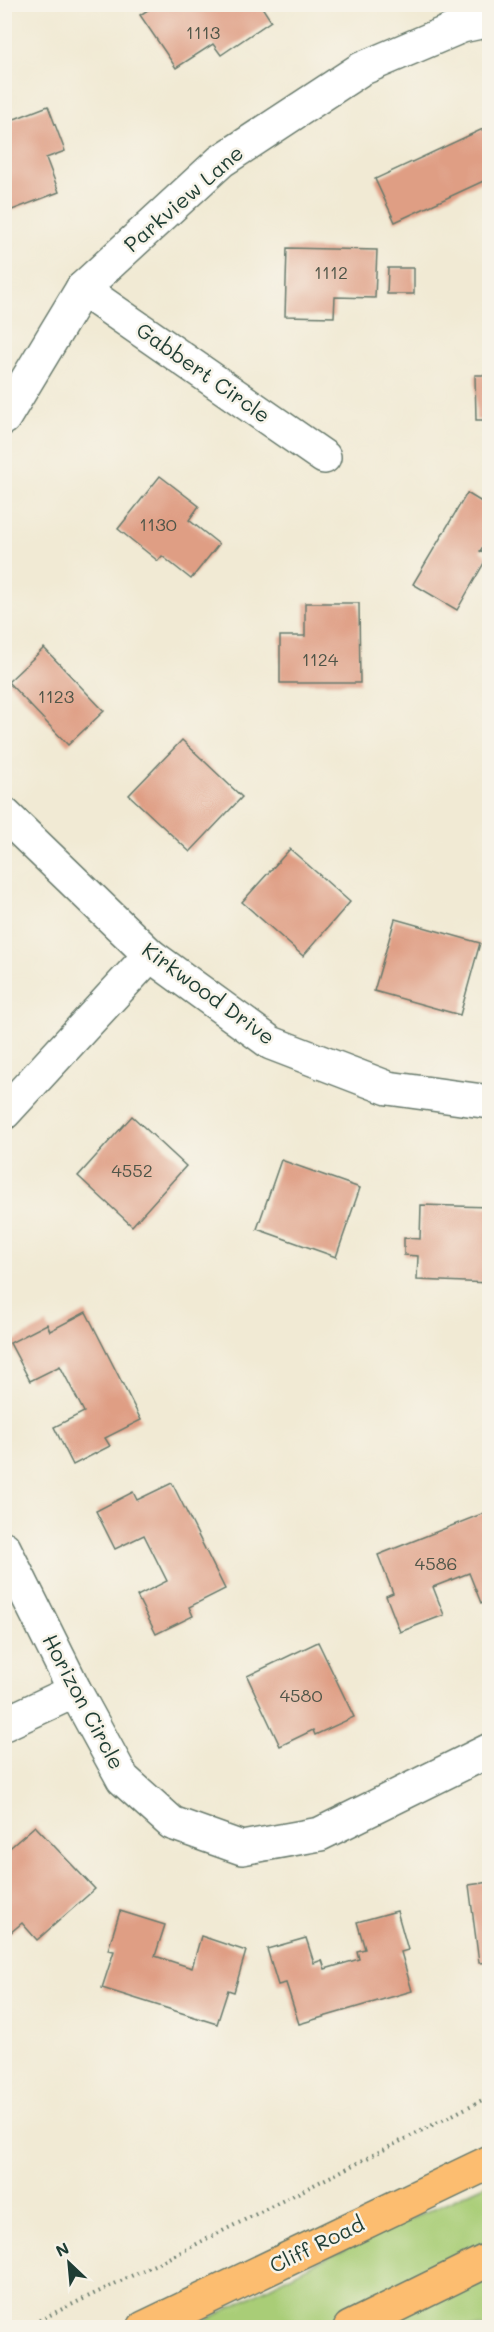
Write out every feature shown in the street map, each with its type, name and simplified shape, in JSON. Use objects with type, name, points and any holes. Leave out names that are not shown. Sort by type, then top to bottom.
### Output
[{"type":"main road","name":"Cliff Road","points":[[144,2328],[489,2162]]},
{"type":"main road","points":[[350,2328],[489,2259]]},
{"type":"street","name":"Parkview Lane","points":[[4,418],[82,289],[221,161],[361,69],[462,26],[489,20]]},
{"type":"street","name":"Gabbert Circle","points":[[82,289],[324,457]]},
{"type":"street","name":"Kirkwood Drive","points":[[4,814],[150,955],[271,1043],[388,1088],[489,1102]]},
{"type":"street","points":[[4,1113],[150,955]]},
{"type":"street","name":"Horizon Circle","points":[[4,1548],[75,1691],[123,1779],[172,1823],[242,1848],[320,1834],[489,1750]]},
{"type":"street","points":[[4,1724],[75,1691]]},
{"type":"path","points":[[23,2328],[178,2253],[489,2096]]},
{"type":"path","points":[[478,2328],[489,2321]]},
{"type":"green space","points":[[489,2183],[489,2327],[191,2328],[319,2261]]},
{"type":"building","points":[[157,4],[260,4],[271,21],[221,55],[213,44],[176,68],[140,15]]},
{"type":"building","points":[[48,106],[65,151],[46,158],[59,192],[7,212],[4,123]]},
{"type":"building","points":[[485,128],[490,138],[490,178],[395,222],[375,179]]},
{"type":"building","points":[[287,248],[377,250],[375,298],[335,297],[334,317],[285,316]]},
{"type":"building","points":[[388,268],[414,268],[414,294],[387,294]]},
{"type":"building","points":[[475,375],[490,375],[490,420],[476,420]]},
{"type":"building","points":[[160,476],[199,506],[189,520],[219,544],[191,579],[162,556],[158,561],[118,529]]},
{"type":"building","points":[[467,493],[490,507],[490,536],[480,551],[488,556],[457,610],[413,584]]},
{"type":"building","points":[[305,603],[359,603],[360,683],[280,683],[280,636],[305,636]]},
{"type":"building","points":[[44,648],[104,711],[68,745],[8,682]]},
{"type":"building","points":[[182,740],[242,797],[190,852],[129,795]]},
{"type":"building","points":[[290,849],[350,902],[303,956],[242,902]]},
{"type":"building","points":[[395,919],[480,943],[460,1015],[374,991]]},
{"type":"building","points":[[132,1116],[186,1166],[132,1226],[78,1176]]},
{"type":"building","points":[[281,1160],[360,1188],[336,1257],[257,1229]]},
{"type":"building","points":[[421,1205],[490,1207],[490,1283],[417,1280],[418,1256],[404,1255],[404,1238],[420,1239]]},
{"type":"building","points":[[86,1312],[141,1420],[105,1438],[110,1446],[73,1465],[54,1427],[84,1412],[60,1366],[30,1381],[10,1343],[47,1324],[50,1331]]},
{"type":"building","points":[[172,1483],[225,1589],[189,1607],[193,1616],[156,1634],[137,1596],[167,1581],[144,1535],[115,1549],[96,1511],[133,1492],[137,1500]]},
{"type":"building","points":[[489,1511],[490,1598],[481,1603],[469,1573],[433,1587],[444,1615],[400,1632],[386,1596],[393,1593],[378,1555]]},
{"type":"building","points":[[318,1642],[354,1717],[315,1735],[313,1730],[280,1746],[247,1676]]},
{"type":"building","points":[[35,1826],[95,1889],[37,1940],[22,1923],[10,1933],[4,1927],[4,1853]]},
{"type":"building","points":[[490,1882],[490,1962],[479,1963],[469,1885]]},
{"type":"building","points":[[120,1911],[165,1925],[155,1956],[192,1968],[201,1936],[246,1951],[234,1992],[228,1990],[217,2024],[102,1988],[114,1951],[108,1950]]},
{"type":"building","points":[[397,1911],[408,1950],[401,1952],[412,1991],[299,2024],[286,1983],[278,1985],[267,1949],[306,1938],[314,1963],[322,1960],[325,1969],[359,1959],[357,1951],[365,1949],[357,1922]]}]
